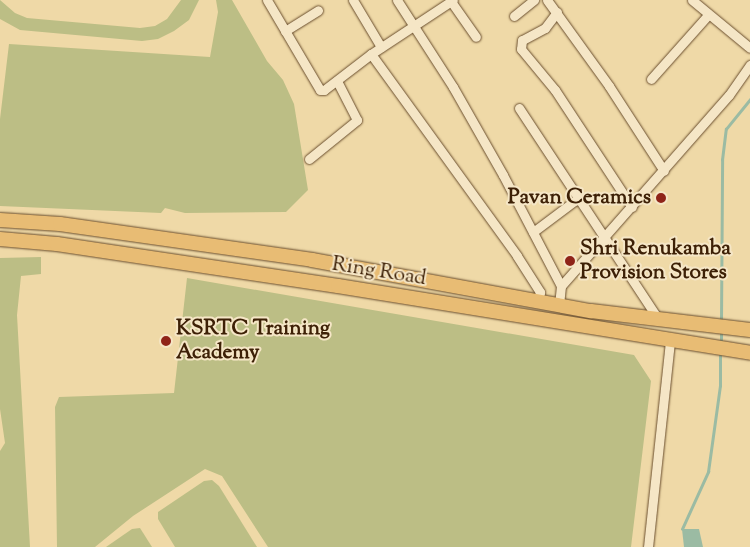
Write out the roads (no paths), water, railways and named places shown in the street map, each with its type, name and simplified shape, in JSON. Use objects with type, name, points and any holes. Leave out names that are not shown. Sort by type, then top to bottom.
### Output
[{"type":"main road","name":"Ring Road","points":[[0,220],[60,224],[312,260],[538,302],[702,327],[749,330]]},
{"type":"main road","points":[[56,244],[60,224]]},
{"type":"main road","name":"Ring Road","points":[[0,239],[56,244],[338,286],[670,341],[708,349],[749,353]]},
{"type":"main road","points":[[665,322],[670,341]]},
{"type":"street","points":[[267,0],[316,87],[324,90],[370,54],[451,1],[476,37]]},
{"type":"street","points":[[353,0],[381,47]]},
{"type":"street","points":[[397,0],[453,87],[533,232],[561,286],[559,305]]},
{"type":"street","points":[[514,16],[534,0]]},
{"type":"street","points":[[547,0],[664,171]]},
{"type":"street","points":[[692,0],[750,48]]},
{"type":"street","points":[[284,31],[318,10]]},
{"type":"street","points":[[557,12],[545,28],[522,40],[522,49],[555,90],[632,207]]},
{"type":"street","points":[[650,79],[708,15]]},
{"type":"street","points":[[370,54],[517,256],[540,292],[538,302]]},
{"type":"street","points":[[561,286],[729,95],[750,65]]},
{"type":"street","points":[[309,159],[358,120],[337,81]]},
{"type":"street","points":[[519,108],[603,239],[665,322]]},
{"type":"street","points":[[533,232],[577,199]]},
{"type":"street","points":[[648,547],[670,341]]},
{"type":"waterway","points":[[721,321],[722,160],[726,129],[750,99]]},
{"type":"waterway","points":[[721,331],[721,343]]},
{"type":"waterway","points":[[682,529],[708,472],[720,386],[720,354]]},
{"type":"place","name":"Pavan Ceramics","points":[[661,198]]},
{"type":"place","name":"Shri Renukamba Provision Stores","points":[[570,261]]},
{"type":"place","name":"KSRTC Training Academy","points":[[166,341]]}]
